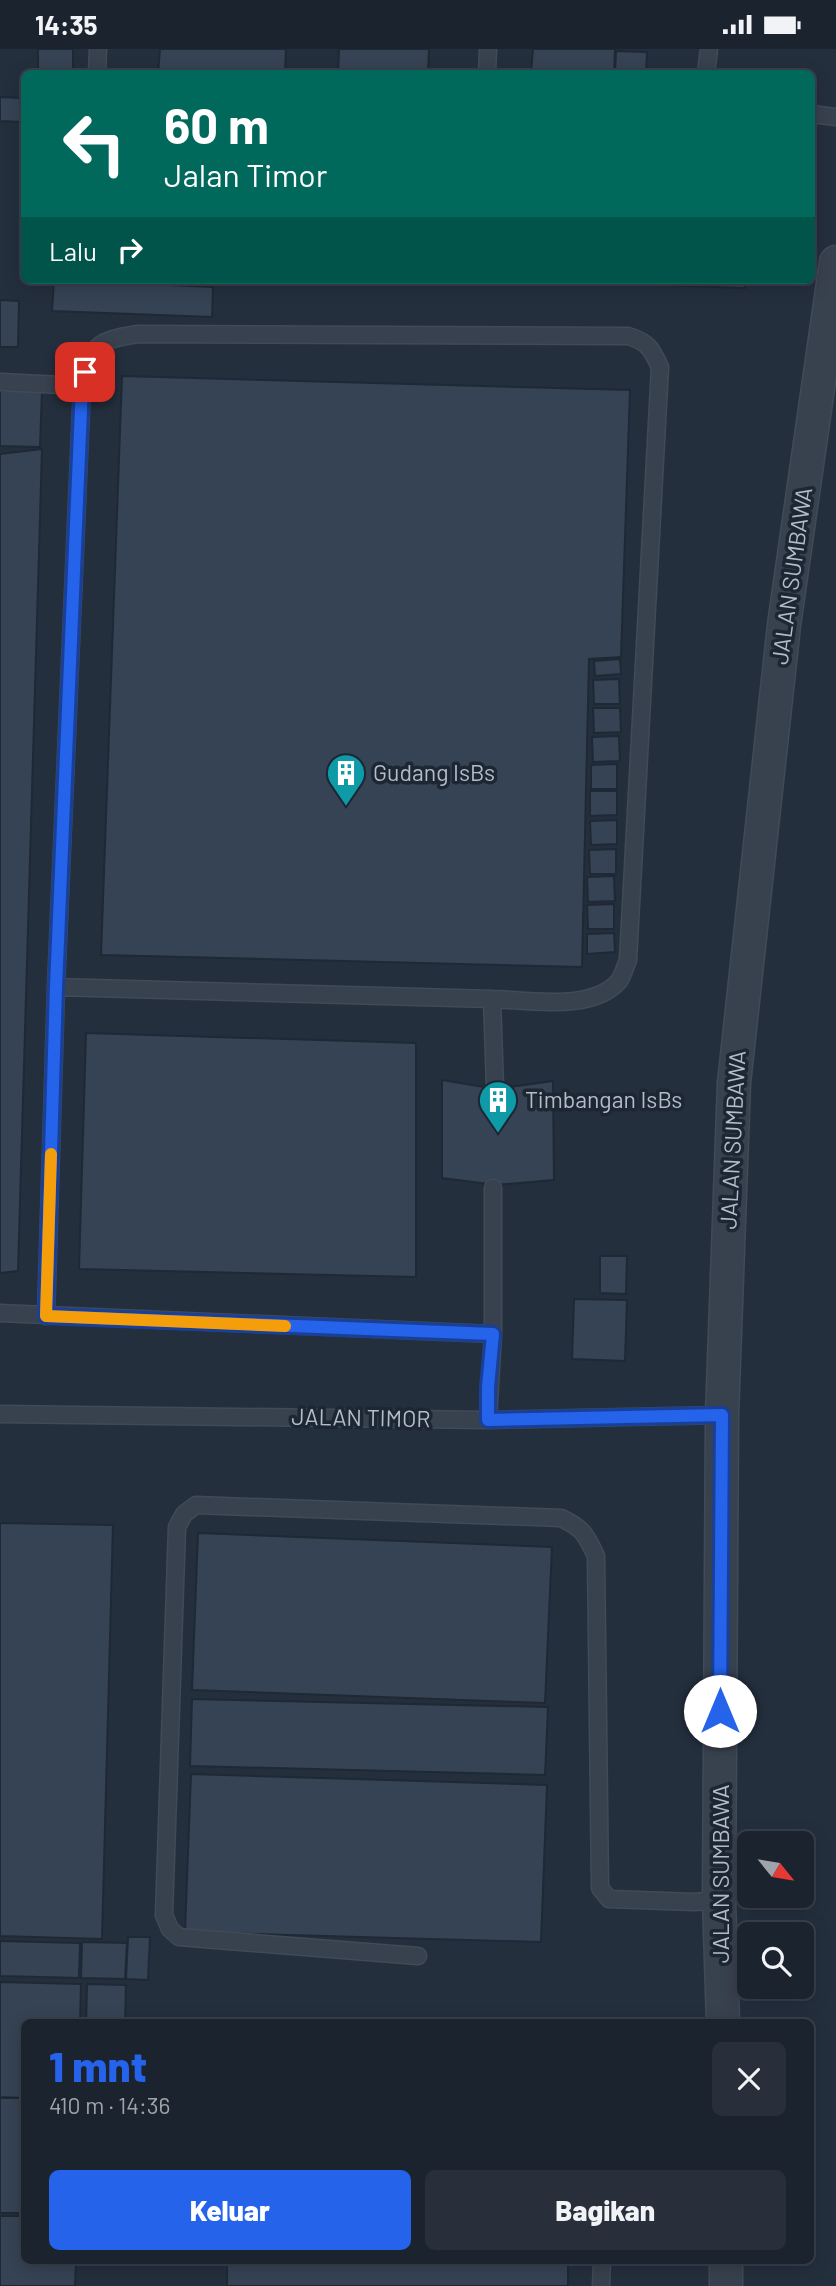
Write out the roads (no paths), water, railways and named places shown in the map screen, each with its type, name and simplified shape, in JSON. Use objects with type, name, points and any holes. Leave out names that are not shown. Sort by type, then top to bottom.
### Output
[{"type":"street","name":"JALAN SUMBAWA","points":[[722,2019],[706,1901],[734,1083],[784,625],[836,262]]},
{"type":"street","points":[[726,2264],[726,2286]]},
{"type":"lane","points":[[97,70],[98,49]]},
{"type":"lane","points":[[487,70],[488,49]]},
{"type":"lane","points":[[706,70],[709,49]]},
{"type":"lane","points":[[46,1316],[56,987],[82,386],[89,357],[96,347],[109,338],[138,334],[628,336],[644,341],[660,367],[628,961],[621,979],[607,992],[579,1002],[56,987]]},
{"type":"lane","points":[[0,382],[82,386]]},
{"type":"lane","points":[[492,999],[495,1087]]},
{"type":"lane","points":[[488,1420],[493,1334],[493,1188]]},
{"type":"lane","points":[[0,1313],[493,1334]]},
{"type":"lane","name":"JALAN TIMOR","points":[[0,1414],[488,1420],[722,1415]]},
{"type":"lane","points":[[418,1956],[180,1937],[170,1929],[164,1915],[177,1527],[184,1514],[196,1504],[561,1518],[579,1526],[596,1556],[600,1888],[608,1899],[706,1901]]},
{"type":"lane","points":[[601,2286],[602,2264]]},
{"type":"place","name":"Gudang IsBs","points":[[346,807]]},
{"type":"place","name":"Timbangan IsBs","points":[[498,1134]]}]
